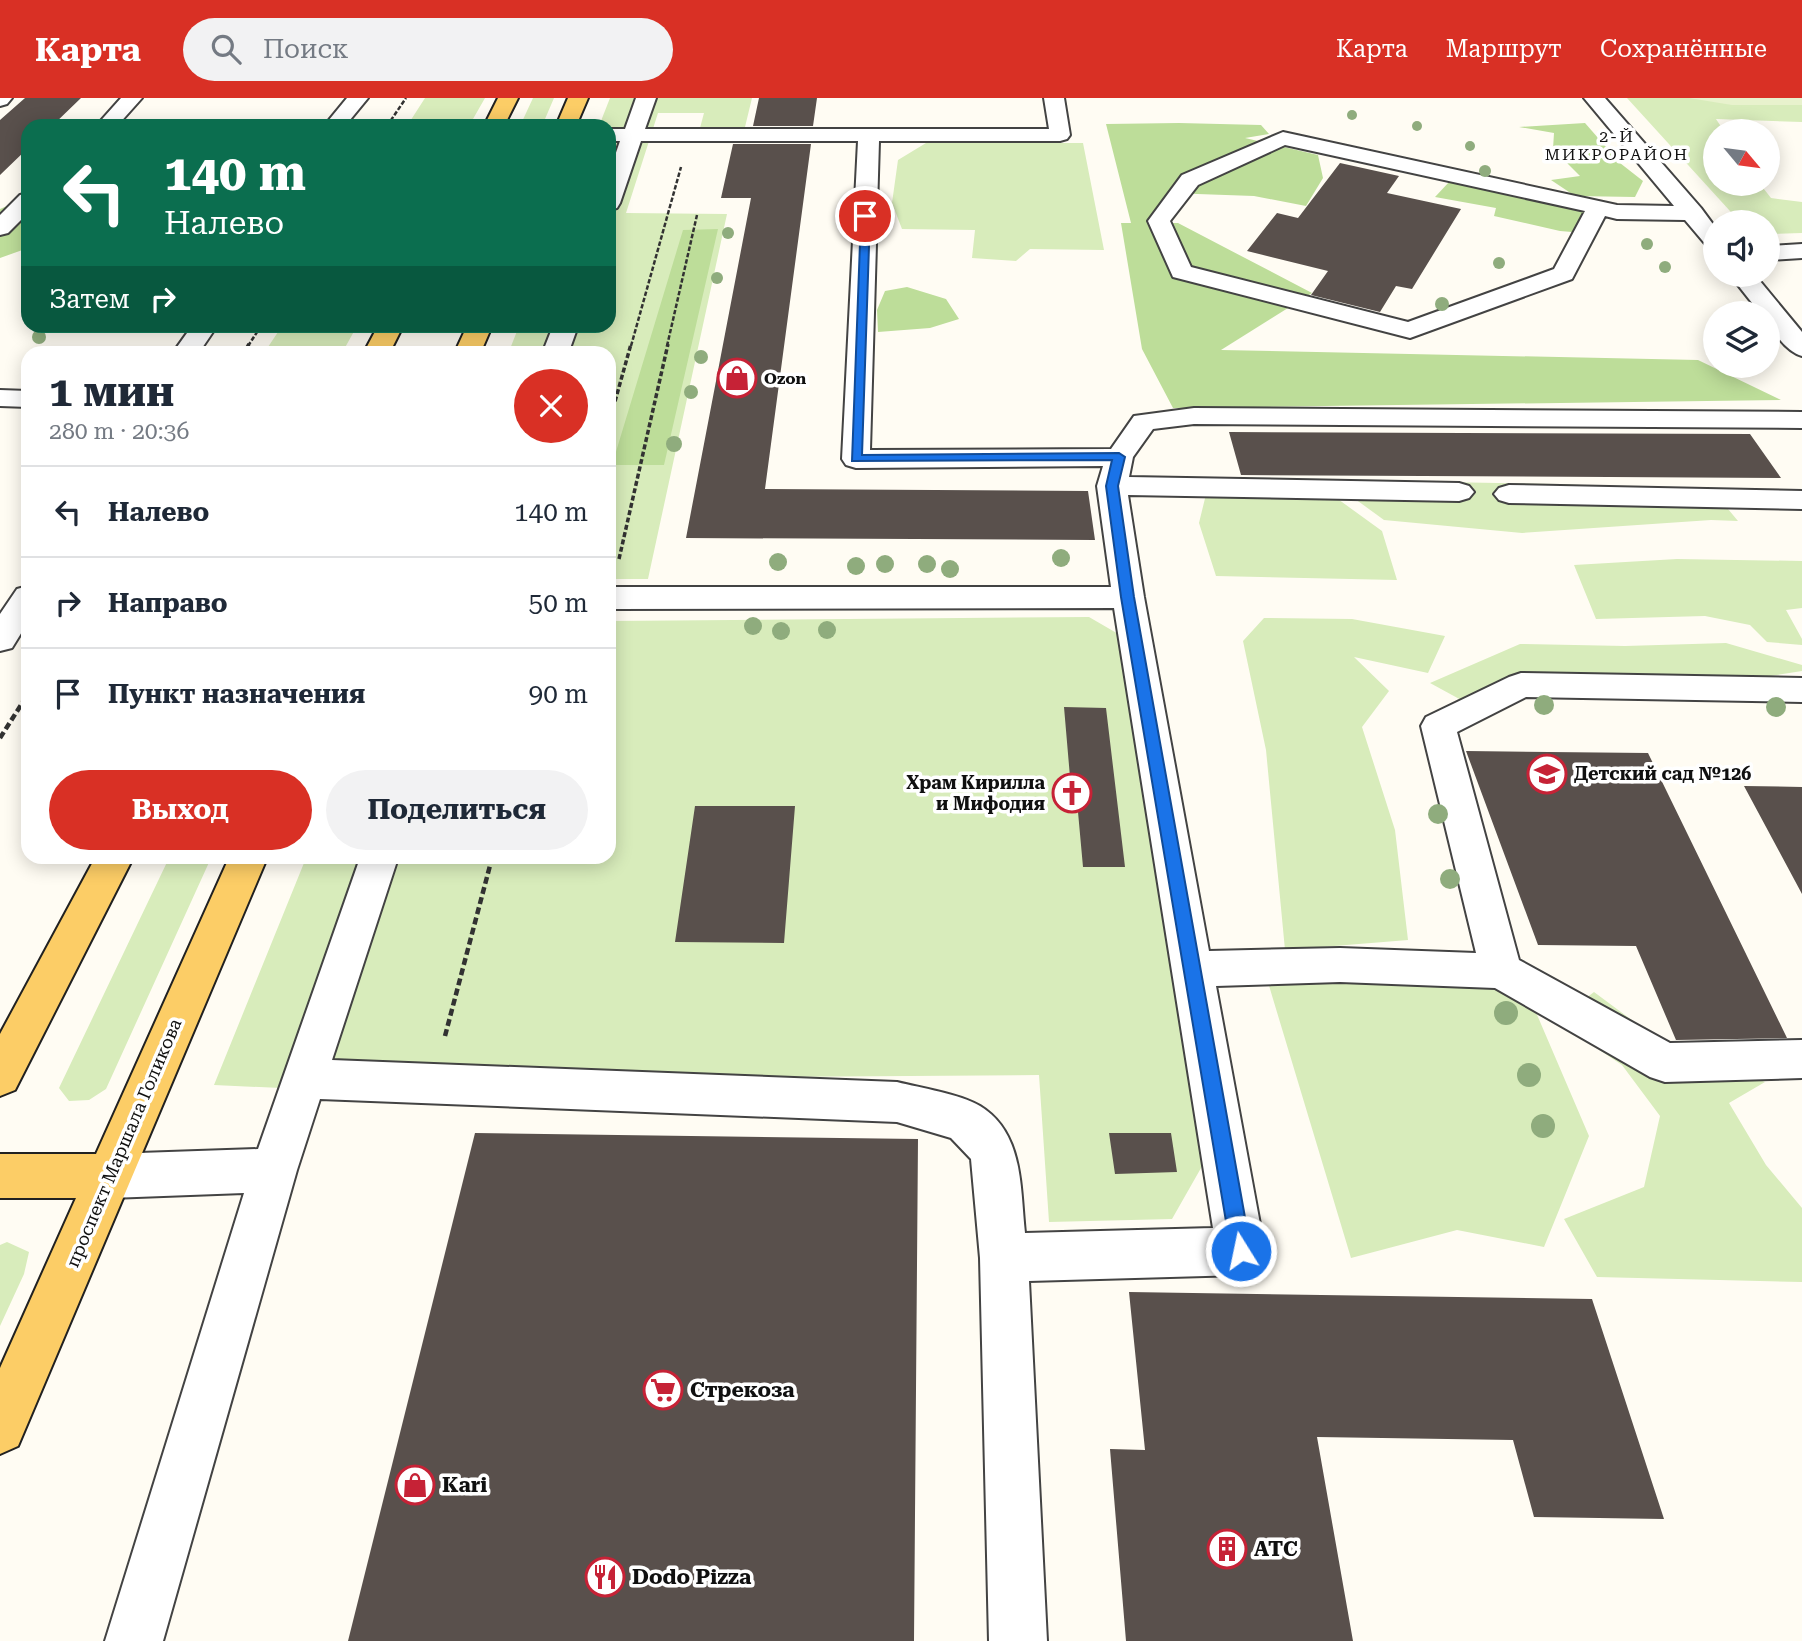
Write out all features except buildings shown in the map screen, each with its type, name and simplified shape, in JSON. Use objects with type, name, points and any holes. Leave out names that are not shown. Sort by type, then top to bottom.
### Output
[{"type":"main road","points":[[498,119],[508,98]]},
{"type":"main road","points":[[569,119],[578,98]]},
{"type":"main road","points":[[0,1076],[111,864]]},
{"type":"main road","name":"проспект Маршала Голикова","points":[[0,1428],[245,864]]},
{"type":"main road","points":[[0,1176],[110,1176]]},
{"type":"street","points":[[112,119],[132,98]]},
{"type":"street","points":[[340,119],[358,98]]},
{"type":"street","points":[[616,185],[646,98]]},
{"type":"street","points":[[616,135],[1060,135],[1054,98]]},
{"type":"street","points":[[1594,98],[1703,226]]},
{"type":"street","points":[[869,135],[856,458],[1459,492]]},
{"type":"street","points":[[1598,208],[1564,274],[1410,330],[1181,272],[1159,221],[1190,180],[1283,138],[1617,212],[1693,213]]},
{"type":"street","points":[[0,228],[21,207]]},
{"type":"street","points":[[1780,252],[1802,251]]},
{"type":"street","points":[[1751,287],[1763,301]]},
{"type":"street","points":[[1780,318],[1802,317]]},
{"type":"street","points":[[1780,323],[1802,348]]},
{"type":"street","points":[[0,398],[21,399]]},
{"type":"street","points":[[1004,1258],[1241,1251],[1128,597],[1116,471],[1144,422],[1194,416],[1802,420]]},
{"type":"street","points":[[1509,494],[1802,500]]},
{"type":"street","points":[[616,598],[1128,597]]},
{"type":"street","points":[[0,640],[21,607]]},
{"type":"street","points":[[0,653],[21,649]]},
{"type":"street","points":[[1501,971],[1438,726],[1521,685],[1802,690]]},
{"type":"street","points":[[134,1641],[274,1170],[377,864]]},
{"type":"street","points":[[1194,969],[1340,965],[1501,971],[1665,1063],[1802,1059]]},
{"type":"street","points":[[305,1079],[897,1102],[965,1121],[993,1150],[1004,1258],[1018,1641]]},
{"type":"street","points":[[110,1176],[274,1170]]},
{"type":"path","points":[[392,119],[406,98]]},
{"type":"path","points":[[616,398],[690,135]]},
{"type":"path","points":[[616,572],[697,215]]},
{"type":"path","points":[[0,738],[21,705]]},
{"type":"path","points":[[442,1047],[490,864]]},
{"type":"green space","points":[[425,98],[485,98],[473,119],[412,119]]},
{"type":"green space","points":[[533,98],[554,98],[545,119],[523,119]]},
{"type":"green space","points":[[610,98],[752,98],[745,127],[700,128],[704,113],[658,113],[626,213],[727,214],[648,579],[616,579],[616,346],[511,346],[516,333],[616,333],[616,119],[602,119]]},
{"type":"green space","points":[[1627,98],[1691,98],[1802,105],[1802,122],[1780,121],[1780,119],[1703,119],[1703,181]]},
{"type":"green space","points":[[1689,98],[1802,98],[1802,105],[1732,105]]},
{"type":"green space","points":[[1585,123],[1620,163],[1643,181],[1635,197],[1575,196],[1551,180],[1580,176],[1553,149],[1554,133],[1519,127]]},
{"type":"green space","points":[[1106,124],[1261,125],[1269,134],[1245,138],[1318,155],[1323,178],[1306,206],[1254,196],[1169,193],[1177,205],[1166,223],[1178,223],[1312,293],[1221,350],[1698,360],[1703,362],[1703,378],[1735,378],[1781,400],[1173,408],[1142,349],[1121,223],[1131,223]]},
{"type":"green space","points":[[926,143],[1083,143],[1104,250],[1030,249],[1016,261],[972,258],[975,230],[902,229],[892,203],[898,160]]},
{"type":"green space","points":[[1450,181],[1611,214],[1584,233],[1560,231],[1494,216],[1496,208],[1435,197]]},
{"type":"green space","points":[[21,195],[21,250],[0,258],[0,209]]},
{"type":"green space","points":[[1716,196],[1769,196],[1802,202],[1802,233],[1780,234],[1780,210],[1729,210]]},
{"type":"green space","points":[[718,229],[664,465],[616,465],[616,452],[683,230]]},
{"type":"green space","points":[[907,287],[946,299],[959,319],[930,328],[878,332],[877,310],[885,291]]},
{"type":"green space","points":[[277,333],[353,333],[346,346],[269,346]]},
{"type":"green space","points":[[1329,480],[1559,484],[1713,491],[1738,521],[1711,520],[1522,533],[1384,520]]},
{"type":"green space","points":[[1208,486],[1324,489],[1382,531],[1397,580],[1216,576],[1199,523]]},
{"type":"green space","points":[[1677,559],[1802,561],[1802,608],[1786,610],[1802,639],[1802,645],[1767,642],[1750,625],[1705,616],[1596,619],[1574,565]]},
{"type":"green space","points":[[1089,617],[1120,635],[1205,1161],[1172,1219],[1049,1222],[1039,1075],[479,1079],[389,1093],[214,1085],[304,864],[616,864],[616,621]]},
{"type":"green space","points":[[1264,618],[1352,619],[1445,636],[1428,673],[1354,657],[1389,691],[1362,727],[1395,830],[1408,940],[1285,950],[1266,750],[1243,641]]},
{"type":"green space","points":[[1726,643],[1802,665],[1802,671],[1694,688],[1550,677],[1485,713],[1430,683],[1520,644],[1625,646]]},
{"type":"green space","points":[[166,864],[208,864],[106,1089],[89,1100],[69,1101],[59,1088]]},
{"type":"green space","points":[[1514,961],[1589,1136],[1544,1247],[1457,1230],[1351,1258],[1267,979]]},
{"type":"green space","points":[[1594,992],[1664,1044],[1765,1082],[1729,1103],[1766,1165],[1802,1208],[1802,1282],[1597,1277],[1564,1219],[1644,1187],[1660,1116],[1622,1065],[1556,1021]]},
{"type":"green space","points":[[7,1242],[29,1252],[24,1274],[0,1326],[0,1245]]},
{"type":"place","name":"Ozon","points":[[737,378]]},
{"type":"place","name":"Детский сад №126","points":[[1547,774]]},
{"type":"place","name":"Храм Кирилла и Мифодия","points":[[1072,793]]},
{"type":"place","name":"Стрекоза","points":[[663,1390]]},
{"type":"place","name":"Kari","points":[[415,1485]]},
{"type":"place","name":"АТС","points":[[1227,1549]]},
{"type":"place","name":"Dodo Pizza","points":[[605,1577]]},
{"type":"district","name":"2-Й МИКРОРАЙОН","points":[[1617,145]]},
{"type":"route","points":[[865,216],[856,458],[1119,457],[1112,486],[1128,597],[1241,1251]]}]
